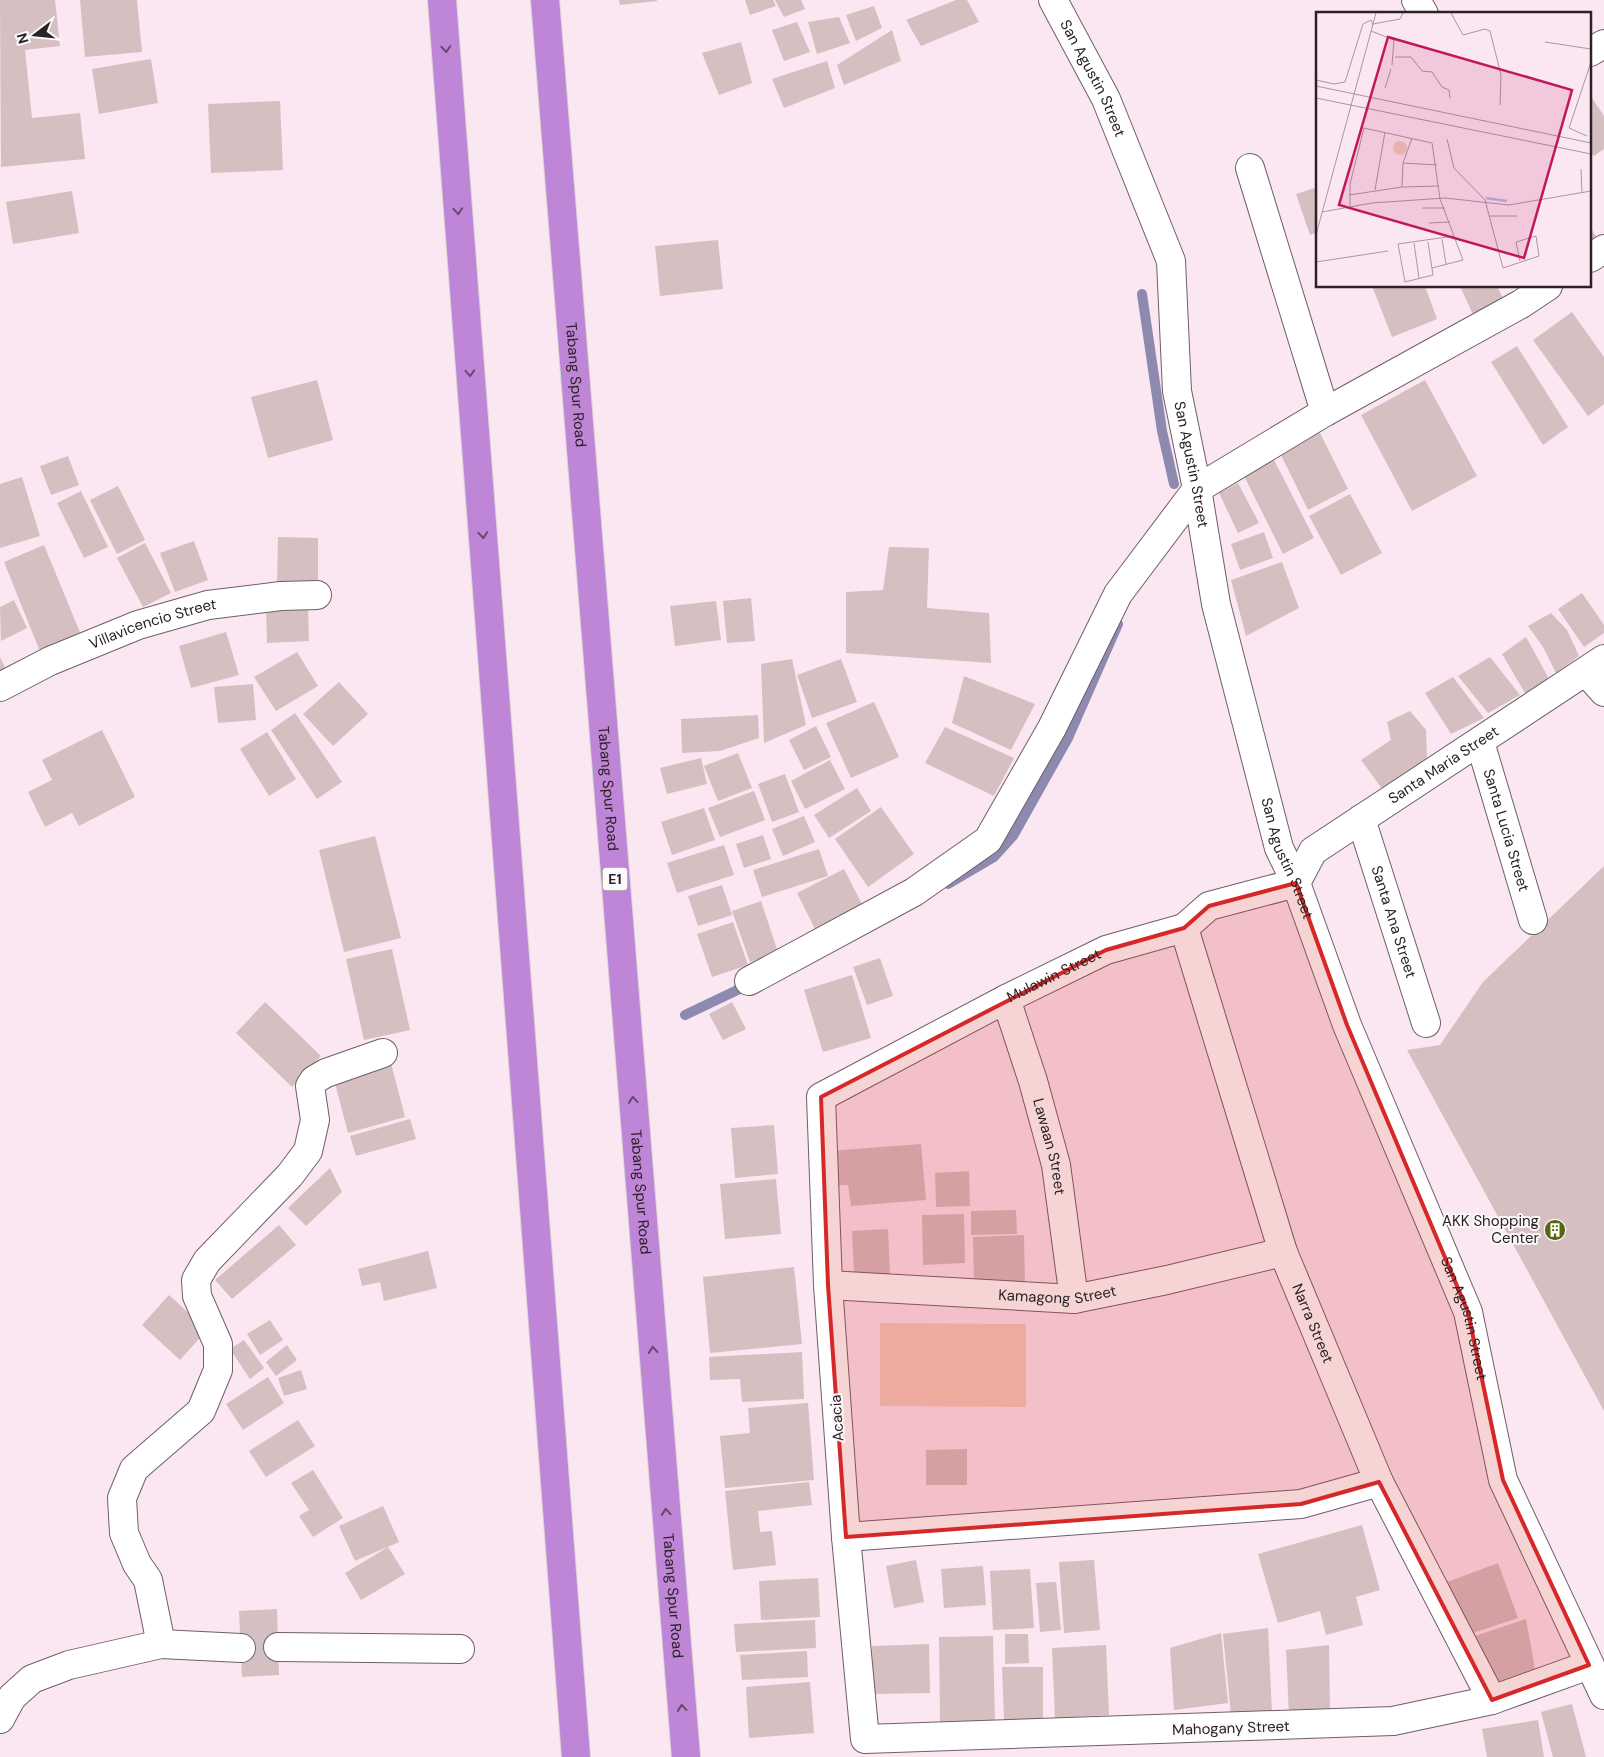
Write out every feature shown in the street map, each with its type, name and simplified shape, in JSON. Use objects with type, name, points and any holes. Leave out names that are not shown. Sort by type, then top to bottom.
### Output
[{"type":"highway","points":[[442,0],[576,1757]]},
{"type":"highway","name":"Tabang Spur Road","points":[[545,0],[686,1757]]},
{"type":"street","name":"San Agustin Street","points":[[1054,0],[1106,99],[1171,261],[1177,391],[1216,604],[1279,848],[1296,883],[1347,1025],[1468,1312],[1503,1480],[1604,1695]]},
{"type":"street","points":[[1416,0],[1423,12]]},
{"type":"street","points":[[1592,51],[1604,44]]},
{"type":"street","points":[[1250,168],[1325,412]]},
{"type":"street","points":[[1592,257],[1604,249]]},
{"type":"street","points":[[749,980],[914,892],[988,840],[1052,728],[1118,594],[1196,489],[1325,412],[1521,304],[1545,288]]},
{"type":"street","name":"Villavicencio Street","points":[[0,687],[50,661],[138,625],[208,605],[281,596],[317,595]]},
{"type":"street","points":[[1595,665],[1604,692]]},
{"type":"street","name":"Santa Maria Street","points":[[1296,883],[1313,851],[1595,665]]},
{"type":"street","name":"Santa Lucia Street","points":[[1480,742],[1533,920]]},
{"type":"street","name":"Santa Ana Street","points":[[1361,819],[1426,1023]]},
{"type":"street","name":"Mulawin Street","points":[[821,1097],[1006,999],[1106,950],[1184,928],[1209,906],[1296,883]]},
{"type":"street","name":"Narra Street","points":[[1184,928],[1283,1252],[1379,1482],[1492,1700]]},
{"type":"street","name":"Lawaan Street","points":[[1006,999],[1033,1081],[1056,1165],[1074,1299]]},
{"type":"street","points":[[162,1644],[148,1580],[137,1564],[124,1533],[122,1498],[134,1470],[201,1411],[218,1370],[218,1344],[197,1296],[196,1280],[207,1261],[290,1175],[308,1151],[315,1120],[310,1086],[314,1080],[326,1073],[383,1053]]},
{"type":"street","name":"Acacia","points":[[821,1097],[828,1285],[846,1537],[865,1739]]},
{"type":"street","name":"Kamagong Street","points":[[828,1285],[1074,1299],[1168,1280],[1283,1252]]},
{"type":"street","points":[[846,1537],[1301,1504],[1379,1482]]},
{"type":"street","points":[[0,1718],[12,1697],[32,1679],[69,1665],[162,1644],[241,1648]]},
{"type":"street","points":[[278,1647],[460,1649]]},
{"type":"street","name":"Mahogany Street","points":[[865,1739],[1393,1722],[1492,1700],[1589,1665]]},
{"type":"highlighted area","points":[[1296,883],[1347,1025],[1468,1312],[1503,1480],[1589,1665],[1492,1700],[1379,1482],[1301,1504],[846,1537],[828,1285],[821,1097],[1106,950],[1184,928],[1209,906]]},
{"type":"shaded area","points":[[880,1323],[1026,1324],[1026,1407],[880,1406]]},
{"type":"building","points":[[0,0],[55,0],[60,46],[25,50],[32,118],[80,113],[85,159],[1,167]]},
{"type":"building","points":[[80,0],[137,0],[142,52],[85,57]]},
{"type":"building","points":[[619,0],[657,0],[657,1],[620,5]]},
{"type":"building","points":[[745,0],[773,0],[776,6],[750,15]]},
{"type":"building","points":[[775,0],[801,0],[805,9],[784,17]]},
{"type":"building","points":[[956,0],[967,0],[979,22],[921,46],[906,20]]},
{"type":"building","points":[[874,6],[882,28],[856,41],[846,15]]},
{"type":"building","points":[[839,17],[850,43],[817,54],[808,22]]},
{"type":"building","points":[[797,22],[810,52],[784,61],[772,30]]},
{"type":"building","points":[[892,30],[901,61],[844,85],[837,65]]},
{"type":"building","points":[[741,42],[752,83],[719,95],[702,53]]},
{"type":"building","points":[[151,59],[158,103],[99,114],[92,69]]},
{"type":"building","points":[[827,61],[835,88],[784,108],[772,79]]},
{"type":"building","points":[[1592,98],[1604,116],[1604,149],[1594,156],[1592,154]]},
{"type":"building","points":[[280,101],[283,170],[211,173],[208,104]]},
{"type":"building","points":[[1316,188],[1316,233],[1310,235],[1296,194]]},
{"type":"building","points":[[72,191],[79,233],[13,244],[6,202]]},
{"type":"building","points":[[1592,230],[1599,241],[1592,245]]},
{"type":"building","points":[[718,240],[723,289],[660,296],[655,246]]},
{"type":"building","points":[[1373,288],[1426,288],[1437,319],[1392,337]]},
{"type":"building","points":[[1461,288],[1498,288],[1505,303],[1474,317]]},
{"type":"building","points":[[1572,312],[1604,357],[1604,404],[1588,416],[1533,340]]},
{"type":"building","points":[[1517,346],[1568,427],[1543,445],[1491,362]]},
{"type":"building","points":[[317,380],[333,440],[268,458],[251,397]]},
{"type":"building","points":[[1425,380],[1477,476],[1412,511],[1361,415]]},
{"type":"building","points":[[1319,431],[1348,489],[1308,510],[1279,451]]},
{"type":"building","points":[[1271,454],[1314,538],[1283,554],[1241,470]]},
{"type":"building","points":[[68,456],[79,485],[51,495],[40,466]]},
{"type":"building","points":[[22,477],[40,536],[0,548],[0,484]]},
{"type":"building","points":[[1238,483],[1259,523],[1238,533],[1219,493]]},
{"type":"building","points":[[118,486],[145,540],[117,554],[90,500]]},
{"type":"building","points":[[81,491],[108,547],[84,558],[57,503]]},
{"type":"building","points":[[1350,494],[1382,553],[1341,575],[1309,516]]},
{"type":"building","points":[[1264,532],[1273,558],[1240,570],[1231,544]]},
{"type":"building","points":[[278,537],[318,538],[318,586],[277,586]]},
{"type":"building","points":[[194,541],[208,580],[175,592],[160,553]]},
{"type":"building","points":[[145,543],[171,593],[143,607],[117,558]]},
{"type":"building","points":[[44,545],[84,642],[43,659],[4,562]]},
{"type":"building","points":[[889,547],[929,548],[927,608],[989,613],[991,663],[846,653],[846,592],[883,590]]},
{"type":"building","points":[[1282,562],[1299,608],[1246,636],[1231,580]]},
{"type":"building","points":[[1582,593],[1604,625],[1604,633],[1584,647],[1558,609]]},
{"type":"building","points":[[751,598],[755,641],[727,643],[723,601]]},
{"type":"building","points":[[14,600],[27,628],[1,641],[0,607]]},
{"type":"building","points":[[716,601],[721,640],[675,646],[670,606]]},
{"type":"building","points":[[308,607],[309,641],[267,643],[266,608]]},
{"type":"building","points":[[1551,613],[1567,630],[1579,656],[1556,673],[1543,647],[1528,626]]},
{"type":"building","points":[[226,632],[239,675],[191,688],[179,646]]},
{"type":"building","points":[[1526,637],[1548,677],[1541,689],[1525,693],[1502,654]]},
{"type":"building","points":[[297,652],[318,686],[276,711],[254,677]]},
{"type":"building","points":[[0,657],[10,678],[0,683]]},
{"type":"building","points":[[1490,657],[1520,695],[1488,713],[1458,676]]},
{"type":"building","points":[[792,659],[806,725],[764,743],[761,664]]},
{"type":"building","points":[[841,659],[857,702],[812,718],[797,675]]},
{"type":"building","points":[[964,676],[1035,704],[1011,750],[952,723]]},
{"type":"building","points":[[1453,677],[1484,718],[1451,734],[1425,693]]},
{"type":"building","points":[[339,682],[368,714],[333,746],[303,714]]},
{"type":"building","points":[[253,684],[256,720],[218,723],[214,687]]},
{"type":"building","points":[[874,702],[899,757],[851,778],[826,723]]},
{"type":"building","points":[[1410,711],[1426,730],[1427,759],[1383,790],[1361,760],[1391,740],[1387,722]]},
{"type":"building","points":[[295,713],[342,782],[317,799],[271,730]]},
{"type":"building","points":[[758,715],[759,738],[720,751],[682,753],[681,719]]},
{"type":"building","points":[[816,726],[831,757],[804,770],[789,740]]},
{"type":"building","points":[[945,727],[1014,758],[994,796],[925,763]]},
{"type":"building","points":[[102,730],[135,797],[79,826],[72,813],[45,827],[28,792],[52,780],[42,760]]},
{"type":"building","points":[[267,732],[296,779],[269,796],[240,749]]},
{"type":"building","points":[[738,753],[752,788],[718,801],[704,766]]},
{"type":"building","points":[[701,758],[707,784],[667,794],[660,768]]},
{"type":"building","points":[[830,760],[845,789],[805,809],[791,781]]},
{"type":"building","points":[[785,774],[799,812],[772,822],[758,784]]},
{"type":"building","points":[[857,788],[871,811],[829,838],[814,815]]},
{"type":"building","points":[[754,791],[765,820],[720,837],[708,808]]},
{"type":"building","points":[[881,807],[914,854],[868,887],[835,839]]},
{"type":"building","points":[[704,808],[715,840],[672,855],[661,822]]},
{"type":"building","points":[[804,816],[815,842],[783,856],[772,829]]},
{"type":"building","points":[[763,835],[771,859],[744,868],[736,844]]},
{"type":"building","points":[[375,836],[401,938],[344,952],[319,850]]},
{"type":"building","points":[[724,845],[734,875],[677,893],[667,863]]},
{"type":"building","points":[[819,849],[828,876],[762,897],[753,870]]},
{"type":"building","name":"AKK Shopping Center","points":[[1604,866],[1604,1411],[1407,1050],[1440,1045],[1483,982]]},
{"type":"building","points":[[844,869],[864,908],[817,933],[797,893]]},
{"type":"building","points":[[722,885],[732,915],[698,926],[688,896]]},
{"type":"building","points":[[761,901],[778,952],[750,962],[732,911]]},
{"type":"building","points":[[733,922],[748,965],[712,977],[697,934]]},
{"type":"building","points":[[392,949],[410,1030],[364,1040],[346,959]]},
{"type":"building","points":[[880,958],[893,996],[867,1005],[853,967]]},
{"type":"building","points":[[852,975],[871,1038],[823,1052],[804,990]]},
{"type":"building","points":[[265,1002],[321,1056],[292,1087],[236,1033]]},
{"type":"building","points":[[732,1002],[746,1029],[723,1040],[709,1014]]},
{"type":"building","points":[[391,1063],[405,1117],[348,1133],[334,1079]]},
{"type":"building","points":[[410,1119],[416,1139],[356,1156],[350,1136]]},
{"type":"building","points":[[774,1125],[778,1174],[735,1178],[731,1128]]},
{"type":"building","points":[[921,1144],[926,1200],[851,1206],[848,1185],[831,1186],[828,1151]]},
{"type":"building","points":[[330,1168],[342,1192],[306,1226],[288,1208]]},
{"type":"building","points":[[969,1171],[970,1206],[936,1207],[935,1173]]},
{"type":"building","points":[[776,1179],[781,1234],[725,1239],[720,1184]]},
{"type":"building","points":[[1016,1210],[1017,1234],[971,1235],[971,1211]]},
{"type":"building","points":[[964,1214],[965,1263],[923,1265],[922,1215]]},
{"type":"building","points":[[279,1225],[296,1245],[232,1299],[215,1280]]},
{"type":"building","points":[[888,1229],[890,1274],[854,1276],[852,1231]]},
{"type":"building","points":[[1024,1235],[1025,1284],[974,1286],[973,1237]]},
{"type":"building","points":[[428,1251],[437,1288],[384,1301],[380,1282],[362,1286],[358,1269]]},
{"type":"building","points":[[794,1267],[802,1344],[710,1353],[703,1277]]},
{"type":"building","points":[[169,1295],[207,1330],[180,1360],[142,1325]]},
{"type":"building","points":[[270,1320],[283,1340],[260,1355],[247,1334]]},
{"type":"building","points":[[244,1340],[264,1368],[250,1379],[230,1349]]},
{"type":"building","points":[[287,1345],[297,1360],[276,1376],[266,1362]]},
{"type":"building","points":[[802,1352],[804,1399],[742,1402],[740,1379],[710,1380],[709,1357]]},
{"type":"building","points":[[301,1370],[307,1389],[284,1396],[278,1378]]},
{"type":"building","points":[[268,1377],[284,1403],[243,1430],[226,1404]]},
{"type":"building","points":[[808,1403],[814,1480],[725,1488],[720,1436],[750,1433],[748,1408]]},
{"type":"building","points":[[298,1420],[315,1446],[266,1477],[249,1451]]},
{"type":"building","points":[[967,1449],[967,1485],[926,1485],[926,1450]]},
{"type":"building","points":[[313,1470],[343,1518],[313,1537],[299,1516],[309,1510],[291,1483]]},
{"type":"building","points":[[809,1482],[812,1505],[758,1511],[760,1532],[772,1531],[776,1565],[733,1570],[725,1491]]},
{"type":"building","points":[[383,1506],[399,1542],[355,1561],[339,1526]]},
{"type":"building","points":[[1362,1525],[1380,1590],[1356,1597],[1363,1625],[1326,1635],[1320,1611],[1278,1623],[1258,1554]]},
{"type":"building","points":[[388,1547],[405,1574],[361,1600],[345,1573]]},
{"type":"building","points":[[916,1560],[924,1602],[894,1608],[886,1566]]},
{"type":"building","points":[[1094,1560],[1100,1630],[1064,1633],[1059,1562]]},
{"type":"building","points":[[1498,1563],[1518,1618],[1464,1636],[1442,1584]]},
{"type":"building","points":[[983,1566],[986,1605],[944,1608],[941,1569]]},
{"type":"building","points":[[1030,1569],[1034,1628],[993,1630],[990,1571]]},
{"type":"building","points":[[818,1578],[820,1617],[761,1620],[759,1581]]},
{"type":"building","points":[[1056,1582],[1061,1630],[1040,1632],[1036,1583]]},
{"type":"building","points":[[277,1609],[279,1675],[242,1677],[239,1611]]},
{"type":"building","points":[[1526,1619],[1537,1680],[1493,1693],[1466,1639]]},
{"type":"building","points":[[815,1620],[816,1648],[736,1652],[734,1624]]},
{"type":"building","points":[[1268,1628],[1272,1713],[1231,1715],[1223,1634]]},
{"type":"building","points":[[1221,1633],[1228,1703],[1174,1710],[1170,1648]]},
{"type":"building","points":[[1005,1634],[1028,1634],[1029,1663],[1005,1664]]},
{"type":"building","points":[[993,1636],[995,1724],[940,1724],[939,1637]]},
{"type":"building","points":[[929,1644],[930,1693],[873,1694],[872,1646]]},
{"type":"building","points":[[1106,1645],[1109,1715],[1055,1718],[1052,1648]]},
{"type":"building","points":[[1329,1645],[1330,1712],[1289,1716],[1286,1650]]},
{"type":"building","points":[[807,1651],[808,1677],[742,1680],[740,1655]]},
{"type":"building","points":[[1002,1667],[1043,1667],[1043,1719],[1004,1720]]},
{"type":"building","points":[[810,1682],[814,1733],[749,1738],[746,1687]]},
{"type":"building","points":[[1572,1704],[1586,1757],[1553,1757],[1541,1712]]},
{"type":"building","points":[[1538,1720],[1544,1757],[1487,1757],[1482,1729]]},
{"type":"waterway","points":[[1142,294],[1162,431],[1174,484]]},
{"type":"waterway","points":[[948,884],[994,857],[1013,836],[1068,738],[1118,624]]},
{"type":"waterway","points":[[685,1015],[750,984]]},
{"type":"tunnel","points":[[241,1648],[278,1647]]},
{"type":"place","name":"AKK Shopping Center","points":[[1555,1230]]}]
